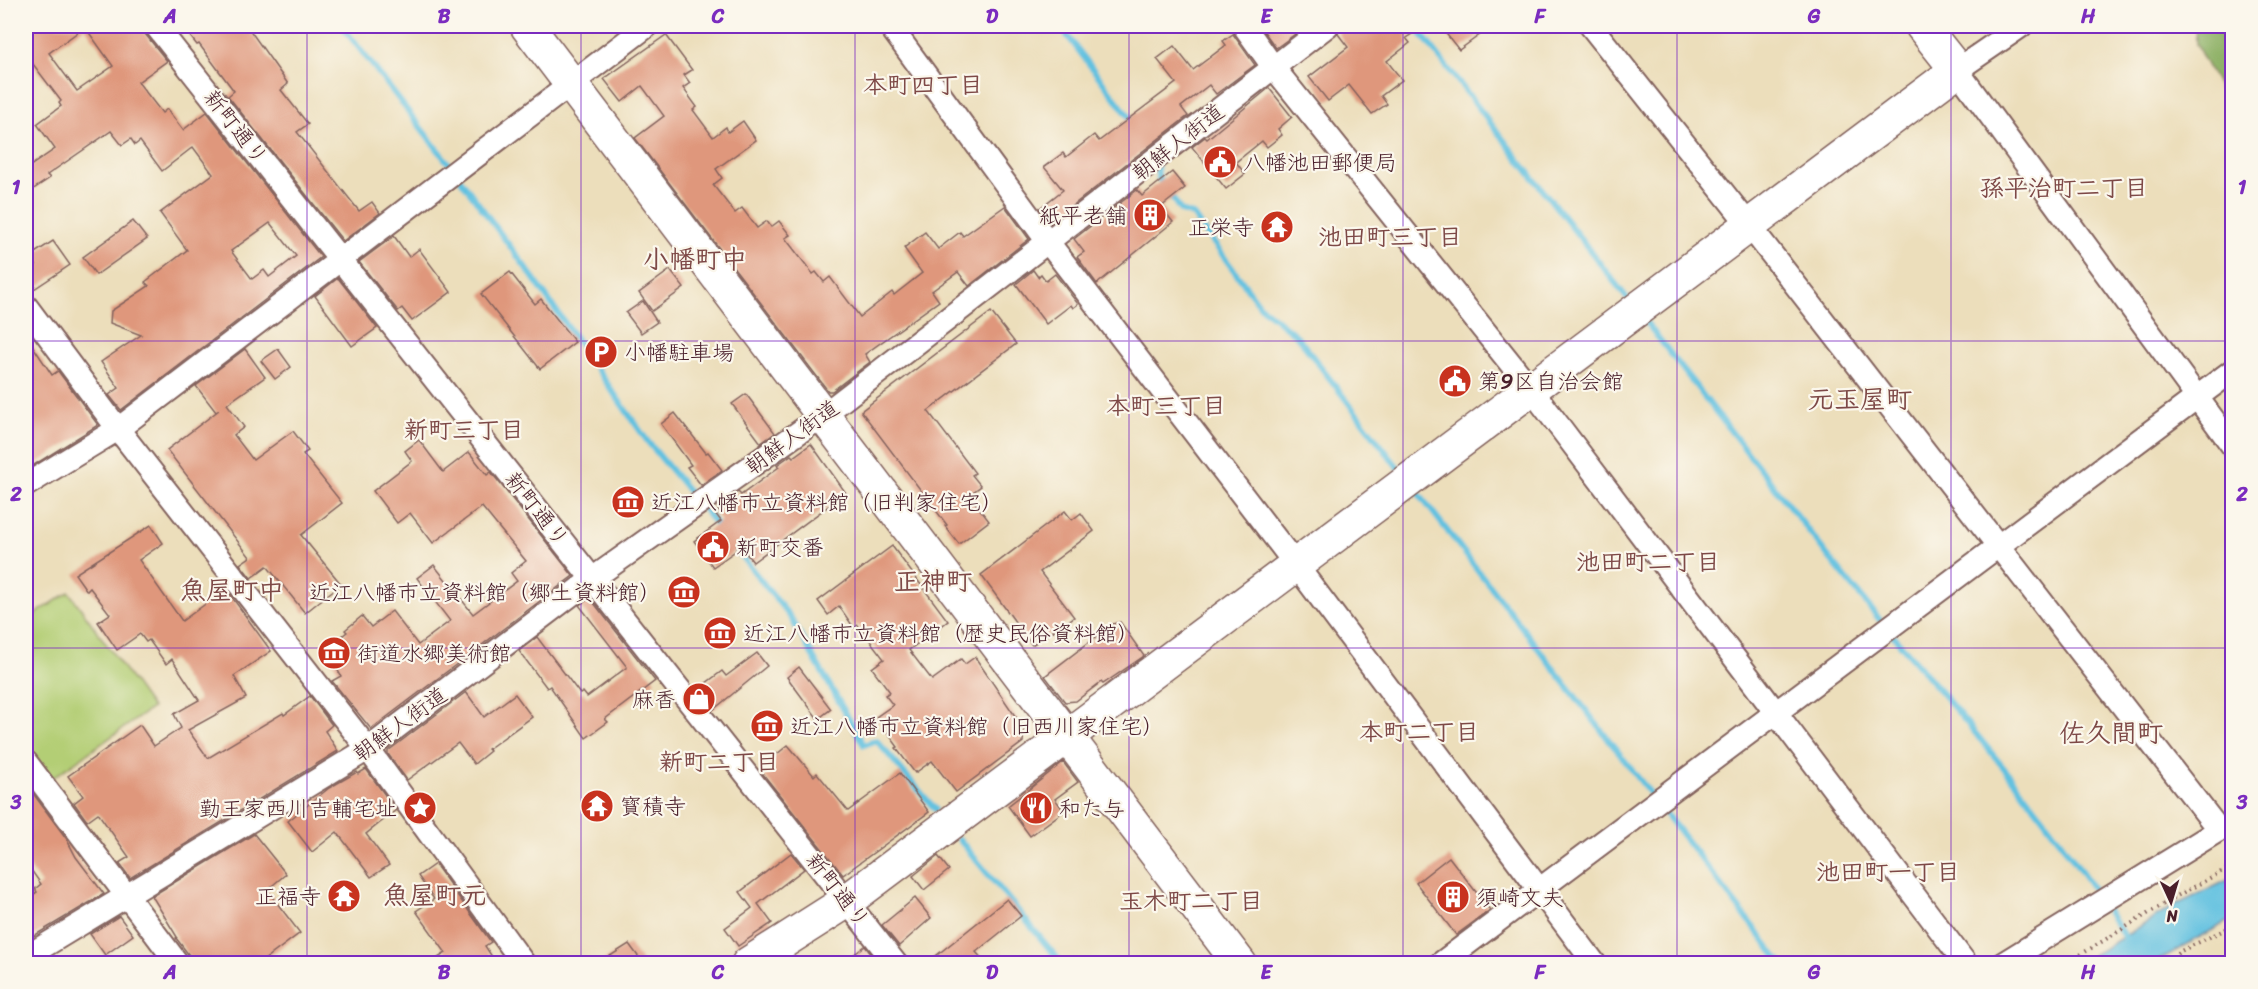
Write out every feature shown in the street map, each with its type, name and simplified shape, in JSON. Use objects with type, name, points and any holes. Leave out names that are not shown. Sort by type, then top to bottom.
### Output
[{"type":"street","name":"新町通り","points":[[156,26],[896,963]]},
{"type":"street","points":[[527,26],[1240,963]]},
{"type":"street","points":[[26,485],[118,429],[647,26]]},
{"type":"street","points":[[890,26],[1048,242],[1296,565],[1595,963]]},
{"type":"street","points":[[1244,26],[1274,68],[1531,389],[1966,963]]},
{"type":"street","name":"朝鮮人街道","points":[[26,957],[368,749],[592,579],[822,416],[1327,26]]},
{"type":"street","points":[[1591,26],[1998,546],[2226,828],[2002,963]]},
{"type":"street","points":[[1922,26],[1957,70],[2232,445]]},
{"type":"street","points":[[748,963],[847,901],[1749,225],[1957,70],[2020,26]]},
{"type":"street","points":[[26,306],[118,429],[368,749],[524,963]]},
{"type":"street","points":[[1440,963],[2232,371]]},
{"type":"street","points":[[26,762],[178,963]]},
{"type":"path","points":[[2065,963],[2232,866]]},
{"type":"path","points":[[2162,963],[2232,926]]},
{"type":"green space","points":[[2195,26],[2232,26],[2232,113],[2196,44]]},
{"type":"green space","points":[[69,592],[152,708],[51,779],[26,746],[26,620]]},
{"type":"water","points":[[2232,878],[2232,919],[2154,963],[2080,963],[2174,906]]},
{"type":"building","points":[[26,26],[143,26],[145,34],[167,61],[138,82],[162,113],[167,109],[183,130],[207,112],[321,257],[121,410],[109,395],[119,388],[101,362],[141,335],[110,323],[111,311],[149,286],[145,282],[187,250],[160,213],[213,174],[193,147],[162,171],[140,141],[135,145],[131,139],[122,145],[111,131],[47,175],[50,178],[26,194],[26,169],[55,149],[37,124],[61,106],[59,103],[61,101],[33,64],[26,70]],"holes":[[[85,27],[113,66],[77,91],[49,53]],[[270,223],[296,256],[269,277],[264,270],[252,279],[231,251]]]},
{"type":"building","points":[[182,26],[247,26],[288,84],[281,90],[308,124],[297,132],[359,211],[372,202],[380,213],[343,241],[228,96],[234,91],[199,44],[197,45]]},
{"type":"building","points":[[1260,26],[1306,26],[1276,48]]},
{"type":"building","points":[[1340,26],[1424,26],[1406,38],[1410,43],[1387,61],[1402,80],[1381,96],[1387,104],[1372,114],[1349,85],[1328,101],[1309,77],[1348,47],[1338,34]]},
{"type":"building","points":[[1440,26],[1492,26],[1459,50]]},
{"type":"building","points":[[1233,34],[1255,65],[1216,94],[1209,85],[1181,107],[1188,116],[1050,223],[1040,208],[1063,190],[1044,167],[1063,153],[1066,157],[1094,135],[1099,141],[1176,83],[1157,59],[1174,46],[1193,70],[1226,45],[1223,41]]},
{"type":"building","points":[[666,35],[692,70],[684,75],[690,83],[683,88],[697,107],[693,110],[713,137],[726,127],[728,132],[743,121],[756,140],[716,169],[722,178],[713,185],[735,213],[742,208],[757,228],[767,221],[771,227],[779,221],[790,235],[785,238],[813,274],[816,272],[824,282],[830,277],[860,317],[892,292],[894,295],[922,273],[904,248],[925,232],[938,249],[960,232],[963,236],[1005,206],[1029,239],[969,286],[958,272],[932,291],[939,301],[865,354],[870,362],[832,391],[828,391],[635,138],[664,116],[642,86],[622,102],[604,79]]},
{"type":"building","points":[[1269,88],[1292,117],[1278,129],[1282,135],[1267,147],[1262,141],[1236,162],[1245,174],[1226,189],[1192,147],[1205,137],[1207,139]]},
{"type":"building","points":[[1172,172],[1185,188],[1161,207],[1173,222],[1097,284],[1077,257],[1084,252],[1074,239],[1137,190],[1142,196]]},
{"type":"building","points":[[133,221],[147,239],[96,275],[83,257]]},
{"type":"building","points":[[394,236],[409,257],[419,249],[451,292],[412,321],[402,308],[398,311],[359,262]]},
{"type":"building","points":[[53,241],[70,265],[26,293],[26,272],[36,265],[30,256]]},
{"type":"building","points":[[670,270],[684,288],[652,311],[639,293]]},
{"type":"building","points":[[1033,270],[1038,277],[1041,274],[1046,281],[1055,274],[1078,304],[1073,308],[1071,305],[1046,324],[1016,284]]},
{"type":"building","points":[[510,272],[535,304],[541,299],[575,342],[540,369],[481,294]]},
{"type":"building","points":[[338,278],[377,328],[352,346],[315,296]]},
{"type":"building","points":[[643,301],[657,322],[641,333],[626,313]]},
{"type":"building","points":[[991,312],[1016,344],[928,411],[975,473],[972,475],[981,486],[969,495],[989,521],[959,544],[861,411]]},
{"type":"building","points":[[26,336],[52,375],[58,371],[98,425],[26,470]]},
{"type":"building","points":[[245,349],[265,377],[227,404],[244,427],[234,435],[253,460],[293,431],[308,451],[303,454],[342,503],[301,535],[341,584],[305,613],[267,566],[251,578],[240,564],[250,557],[167,450],[219,410],[216,412],[196,386]]},
{"type":"building","points":[[278,349],[291,367],[275,379],[261,361]]},
{"type":"building","points":[[746,394],[775,433],[761,443],[732,404]]},
{"type":"building","points":[[675,413],[722,470],[701,485],[687,467],[691,465],[661,424]]},
{"type":"building","points":[[419,440],[443,472],[469,452],[487,475],[491,472],[573,576],[371,729],[332,681],[341,676],[326,649],[362,616],[371,627],[392,611],[418,645],[450,621],[417,578],[434,565],[473,614],[517,581],[511,573],[526,561],[482,507],[433,543],[410,513],[397,523],[373,491],[412,461],[405,451]]},
{"type":"building","points":[[811,444],[846,493],[753,562],[741,547],[713,567],[694,541],[721,521],[715,513],[720,510],[717,507],[738,492],[741,495],[779,467],[777,465]]},
{"type":"building","points":[[1065,511],[1072,520],[1081,513],[1094,531],[1040,572],[1074,617],[1032,645],[981,575]]},
{"type":"building","points":[[151,525],[163,543],[139,560],[182,621],[226,589],[271,651],[234,676],[246,698],[188,730],[208,758],[283,713],[284,715],[310,696],[332,725],[325,731],[338,751],[130,878],[119,863],[129,857],[98,813],[87,821],[74,803],[83,796],[68,776],[140,725],[154,746],[181,728],[174,714],[199,700],[172,659],[166,664],[149,640],[146,642],[140,634],[117,650],[98,622],[110,614],[90,588],[87,591],[75,574]]},
{"type":"building","points":[[892,546],[948,621],[909,650],[932,680],[961,659],[965,664],[975,657],[1024,729],[1023,742],[956,792],[932,761],[915,773],[896,748],[898,747],[876,717],[893,705],[885,695],[890,692],[872,668],[884,659],[858,625],[854,628],[839,606],[828,615],[818,601]]},
{"type":"building","points":[[590,598],[655,681],[605,719],[608,722],[586,738],[550,686],[547,688],[519,651],[537,637],[580,694],[583,692],[587,697],[627,667],[579,605]]},
{"type":"building","points":[[1120,622],[1144,656],[1103,684],[1101,682],[1076,701],[1065,702],[1045,676],[1113,624]]},
{"type":"building","points":[[757,653],[767,666],[713,710],[697,690],[722,671],[726,676]]},
{"type":"building","points":[[799,667],[831,709],[818,719],[787,677]]},
{"type":"building","points":[[466,692],[484,717],[515,694],[532,717],[488,749],[490,751],[474,764],[458,743],[407,780],[388,751]]},
{"type":"building","points":[[788,745],[814,776],[817,773],[848,811],[900,773],[929,812],[843,875],[759,769]]},
{"type":"building","name":"和た与","points":[[1063,762],[1078,782],[1055,799],[1064,811],[1030,836],[1008,806]]},
{"type":"building","points":[[366,769],[396,810],[366,834],[389,865],[371,877],[337,832],[312,852],[288,821],[329,788]]},
{"type":"building","points":[[26,784],[104,894],[32,937],[26,928],[26,900],[37,892],[35,889],[41,884],[26,863]]},
{"type":"building","points":[[254,834],[286,874],[267,890],[300,933],[260,963],[195,963],[176,938],[152,896]]},
{"type":"building","points":[[791,853],[804,869],[758,904],[772,923],[738,946],[725,928],[752,908],[740,892]]},
{"type":"building","points":[[938,856],[949,870],[924,890],[913,876]]},
{"type":"building","name":"須崎文夫","points":[[1449,857],[1490,910],[1456,935],[1416,883]]},
{"type":"building","points":[[435,864],[491,942],[485,946],[496,963],[430,963],[446,953],[416,911],[434,899],[418,876]]},
{"type":"building","points":[[915,898],[931,918],[899,946],[882,925]]},
{"type":"building","points":[[1007,899],[1021,916],[976,952],[986,963],[927,963]]},
{"type":"building","points":[[119,916],[133,935],[105,955],[90,934]]},
{"type":"building","points":[[629,944],[643,963],[599,963]]},
{"type":"building","points":[[865,946],[878,963],[843,963]]},
{"type":"waterway","points":[[342,26],[452,168]]},
{"type":"waterway","points":[[1060,26],[1134,123]]},
{"type":"waterway","points":[[1415,26],[1630,302]]},
{"type":"waterway","points":[[1157,165],[1158,177],[1181,211],[1193,215],[1261,307],[1297,336],[1403,474]]},
{"type":"waterway","points":[[458,176],[532,276],[648,442],[720,529]]},
{"type":"waterway","points":[[1642,317],[1884,625]]},
{"type":"waterway","points":[[1415,489],[1782,964]]},
{"type":"waterway","points":[[732,544],[791,618],[864,745],[876,740],[935,809]]},
{"type":"waterway","points":[[1891,633],[2026,796],[2099,898]]},
{"type":"waterway","points":[[959,839],[1062,964]]},
{"type":"waterway","points":[[2105,907],[2127,941]]},
{"type":"place","name":"八幡池田郵便局","points":[[1220,162]]},
{"type":"place","name":"紙平老舗","points":[[1150,215]]},
{"type":"place","name":"正栄寺","points":[[1277,227]]},
{"type":"place","name":"小幡駐車場","points":[[601,352]]},
{"type":"place","name":"第9区自治会館","points":[[1455,381]]},
{"type":"place","name":"近江八幡市立資料館（旧判家住宅）","points":[[628,502]]},
{"type":"place","name":"新町交番","points":[[713,547]]},
{"type":"place","name":"近江八幡市立資料館（郷土資料館）","points":[[684,592]]},
{"type":"place","name":"近江八幡市立資料館（歴史民俗資料館）","points":[[720,633]]},
{"type":"place","name":"街道水郷美術館","points":[[334,653]]},
{"type":"place","name":"麻香","points":[[699,699]]},
{"type":"place","name":"近江八幡市立資料館（旧西川家住宅）","points":[[767,726]]},
{"type":"place","name":"寳積寺","points":[[597,806]]},
{"type":"place","name":"勤王家西川吉輔宅址","points":[[420,808]]},
{"type":"place","name":"和た与","points":[[1036,808]]},
{"type":"place","name":"正福寺","points":[[344,896]]},
{"type":"place","name":"須崎文夫","points":[[1453,897]]},
{"type":"district","name":"本町四丁目","points":[[923,85]]},
{"type":"district","name":"孫平治町二丁目","points":[[2064,188]]},
{"type":"district","name":"池田町三丁目","points":[[1390,237]]},
{"type":"district","name":"小幡町中","points":[[695,259]]},
{"type":"district","name":"元玉屋町","points":[[1860,399]]},
{"type":"district","name":"本町三丁目","points":[[1166,406]]},
{"type":"district","name":"新町三丁目","points":[[464,430]]},
{"type":"district","name":"池田町二丁目","points":[[1648,562]]},
{"type":"district","name":"正神町","points":[[933,581]]},
{"type":"district","name":"魚屋町中","points":[[232,590]]},
{"type":"district","name":"本町二丁目","points":[[1419,732]]},
{"type":"district","name":"佐久間町","points":[[2111,733]]},
{"type":"district","name":"新町二丁目","points":[[719,762]]},
{"type":"district","name":"池田町一丁目","points":[[1888,872]]},
{"type":"district","name":"魚屋町元","points":[[435,895]]},
{"type":"district","name":"玉木町二丁目","points":[[1191,901]]}]
